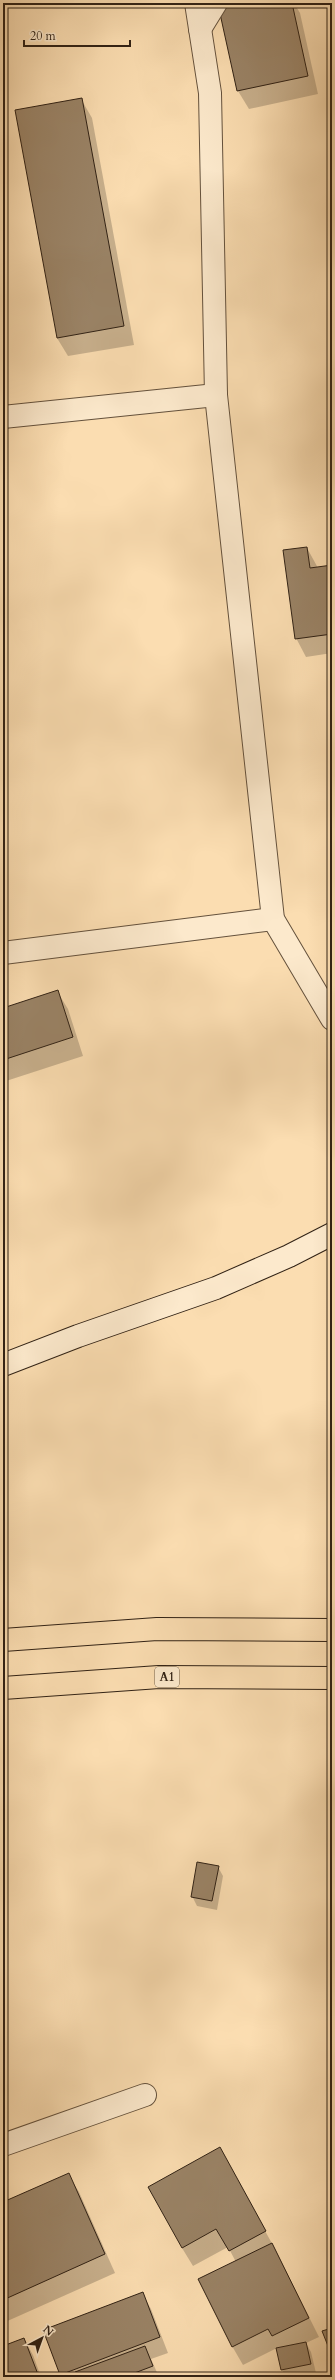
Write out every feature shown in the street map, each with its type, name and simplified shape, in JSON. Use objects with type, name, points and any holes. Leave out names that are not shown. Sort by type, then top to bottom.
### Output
[{"type":"highway","points":[[3,1640],[157,1629],[332,1630]]},
{"type":"highway","name":"A1","points":[[3,1688],[159,1677],[332,1678]]},
{"type":"street","points":[[196,3],[210,93],[216,395],[273,919],[332,1019]]},
{"type":"street","points":[[200,29],[216,3]]},
{"type":"street","points":[[3,417],[216,395]]},
{"type":"street","points":[[3,953],[273,919]]},
{"type":"street","points":[[3,1365],[78,1336],[216,1288],[289,1256],[332,1234]]},
{"type":"street","points":[[3,2145],[145,2095]]},
{"type":"building","points":[[247,3],[292,3],[308,76],[237,91],[219,9]]},
{"type":"building","points":[[82,98],[124,326],[57,338],[15,110]]},
{"type":"building","points":[[307,547],[310,568],[332,565],[332,634],[295,639],[283,550]]},
{"type":"building","points":[[58,990],[73,1037],[3,1060],[3,1008]]},
{"type":"building","points":[[197,1862],[219,1866],[212,1901],[191,1897]]},
{"type":"building","points":[[220,2147],[266,2231],[229,2251],[216,2229],[182,2248],[148,2187]]},
{"type":"building","points":[[69,2173],[105,2254],[3,2300],[3,2202]]},
{"type":"building","points":[[272,2243],[309,2318],[272,2336],[268,2329],[232,2347],[198,2279]]},
{"type":"building","points":[[143,2292],[160,2337],[60,2375],[43,2330]]},
{"type":"building","points":[[332,2328],[332,2356],[322,2331]]},
{"type":"building","points":[[24,2338],[39,2377],[3,2377],[3,2346]]},
{"type":"building","points":[[306,2342],[311,2364],[281,2370],[276,2348]]},
{"type":"building","points":[[145,2346],[153,2366],[124,2377],[77,2377],[75,2372]]}]
